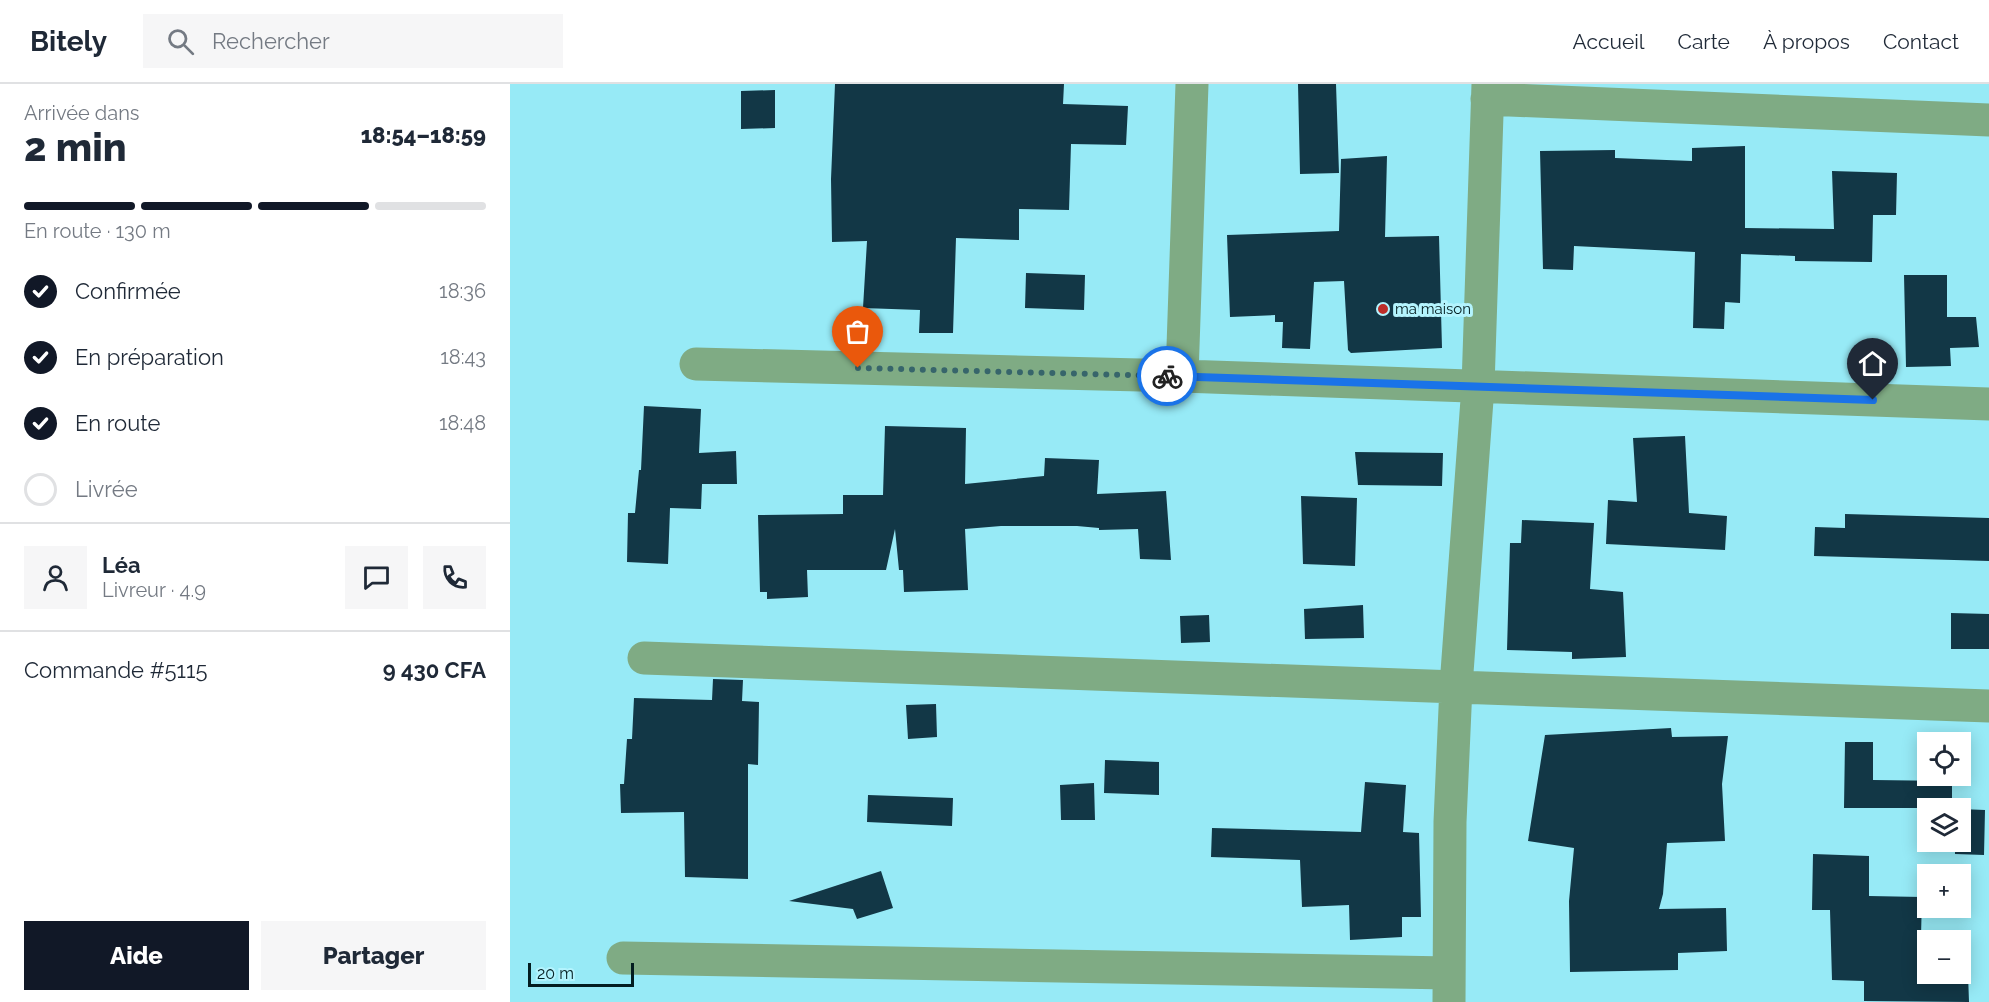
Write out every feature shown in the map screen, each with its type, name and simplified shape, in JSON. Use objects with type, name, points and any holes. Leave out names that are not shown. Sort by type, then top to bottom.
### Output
[{"type":"street","points":[[1182,376],[1192,84]]},
{"type":"street","points":[[623,958],[1449,987],[1450,822],[1456,686],[1478,386],[1487,92],[1989,120]]},
{"type":"street","points":[[696,364],[1182,376],[1989,404]]},
{"type":"street","points":[[644,658],[1989,706]]},
{"type":"building","points":[[835,84],[1064,84],[1063,104],[1128,106],[1126,145],[1071,144],[1069,210],[1019,209],[1019,240],[956,238],[953,333],[919,333],[920,310],[863,308],[867,241],[832,242],[831,179]]},
{"type":"building","points":[[1298,84],[1336,84],[1339,173],[1300,174]]},
{"type":"building","points":[[775,90],[775,128],[741,129],[741,91]]},
{"type":"building","points":[[1745,146],[1745,228],[1834,229],[1832,171],[1897,173],[1896,215],[1873,215],[1872,262],[1795,261],[1795,256],[1741,254],[1740,303],[1725,302],[1724,329],[1693,328],[1695,252],[1574,246],[1573,270],[1543,269],[1540,151],[1615,150],[1615,158],[1692,161],[1692,148]]},
{"type":"building","points":[[1387,156],[1385,237],[1439,236],[1442,348],[1351,353],[1348,350],[1344,281],[1314,282],[1310,349],[1282,348],[1283,322],[1275,322],[1275,315],[1230,317],[1227,235],[1339,231],[1341,159]]},
{"type":"building","points":[[1026,273],[1085,275],[1084,310],[1025,308]]},
{"type":"building","points":[[1904,275],[1947,275],[1947,317],[1976,317],[1979,347],[1950,348],[1951,366],[1906,367]]},
{"type":"building","points":[[644,406],[701,409],[699,453],[736,451],[737,484],[702,484],[701,509],[670,508],[668,564],[627,562],[628,513],[635,513],[639,470],[641,470]]},
{"type":"building","points":[[885,426],[966,428],[965,484],[1044,476],[1045,458],[1099,460],[1097,494],[1166,491],[1171,560],[1140,559],[1138,529],[1099,530],[1099,528],[1077,526],[1001,526],[965,529],[968,590],[904,592],[903,570],[899,570],[895,529],[886,570],[807,570],[808,597],[767,599],[767,592],[760,592],[758,515],[843,514],[843,495],[883,495]]},
{"type":"building","points":[[1685,436],[1689,513],[1727,516],[1725,550],[1606,544],[1608,500],[1637,502],[1633,438]]},
{"type":"building","points":[[1355,452],[1443,453],[1442,486],[1358,485]]},
{"type":"building","points":[[1301,496],[1357,498],[1355,566],[1303,564]]},
{"type":"building","points":[[1845,514],[1989,518],[1989,561],[1814,556],[1815,527],[1845,528]]},
{"type":"building","points":[[1522,520],[1594,523],[1590,589],[1623,592],[1626,657],[1572,659],[1572,652],[1507,650],[1510,543],[1521,543]]},
{"type":"building","points":[[1363,605],[1364,638],[1305,639],[1304,609]]},
{"type":"building","points":[[1951,613],[1989,614],[1989,649],[1951,649]]},
{"type":"building","points":[[1209,615],[1210,642],[1181,643],[1180,616]]},
{"type":"building","points":[[713,679],[743,680],[742,701],[759,702],[758,765],[748,764],[748,879],[685,877],[684,812],[621,813],[620,784],[624,784],[627,739],[632,739],[634,698],[712,700]]},
{"type":"building","points":[[936,704],[937,737],[908,739],[906,705]]},
{"type":"building","points":[[1671,728],[1672,737],[1728,736],[1722,784],[1725,841],[1667,843],[1663,894],[1659,909],[1726,908],[1727,951],[1678,953],[1678,970],[1570,972],[1569,901],[1574,848],[1528,841],[1545,735]]},
{"type":"building","points":[[1845,742],[1873,742],[1873,780],[1917,781],[1917,786],[1952,786],[1952,798],[1917,798],[1917,808],[1844,808]]},
{"type":"building","points":[[1105,760],[1159,762],[1159,795],[1104,793]]},
{"type":"building","points":[[1365,782],[1406,785],[1403,832],[1419,833],[1421,917],[1402,917],[1402,937],[1350,940],[1349,905],[1302,907],[1300,860],[1211,857],[1212,828],[1361,832]]},
{"type":"building","points":[[1094,783],[1095,820],[1061,820],[1060,785]]},
{"type":"building","points":[[868,795],[953,798],[952,826],[867,822]]},
{"type":"building","points":[[1971,809],[1985,810],[1984,855],[1955,854],[1955,852],[1971,852]]},
{"type":"building","points":[[1813,854],[1869,856],[1869,896],[1917,897],[1917,918],[1921,918],[1921,930],[1917,930],[1917,984],[1968,984],[1969,1002],[1864,1001],[1864,981],[1832,980],[1830,910],[1812,910]]},
{"type":"building","points":[[881,871],[893,908],[857,919],[853,909],[789,901]]},
{"type":"way so far","points":[[858,368],[1167,376]]},
{"type":"place","name":"ma maison","points":[[1383,309]]},
{"type":"route","points":[[1167,376],[1873,400]]}]
